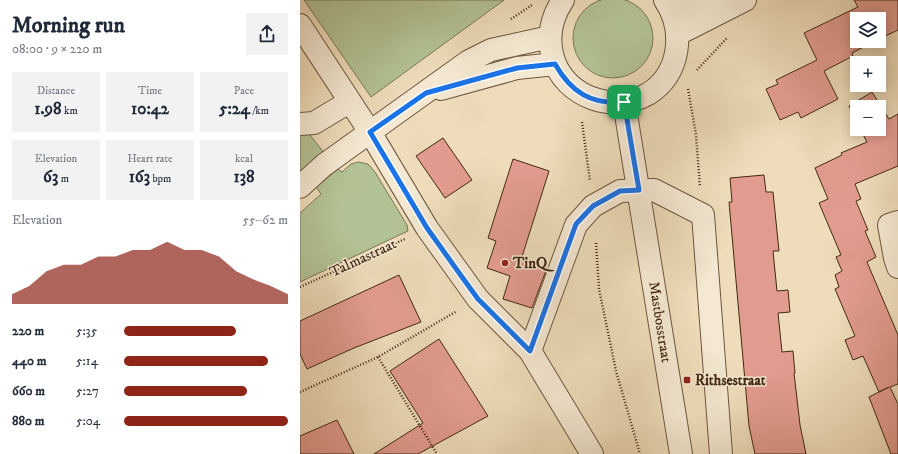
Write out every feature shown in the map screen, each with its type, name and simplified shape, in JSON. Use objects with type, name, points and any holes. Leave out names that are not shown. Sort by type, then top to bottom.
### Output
[{"type":"street","points":[[563,0],[556,11],[550,37],[551,50],[555,64],[567,82],[575,90],[587,97],[601,102],[624,102],[648,94],[662,81],[673,65],[677,52],[678,34],[668,5],[719,4],[745,0]]},
{"type":"street","points":[[678,34],[719,4]]},
{"type":"street","points":[[300,25],[370,132],[427,228],[478,299],[530,351],[592,454]]},
{"type":"street","points":[[300,187],[324,165],[469,61],[491,50],[550,37]]},
{"type":"street","points":[[426,93],[517,68],[555,64]]},
{"type":"street","points":[[300,124],[314,123],[349,102]]},
{"type":"street","name":"Mastbosstraat","points":[[624,102],[681,454]]},
{"type":"street","points":[[530,351],[576,224],[593,206],[620,191],[654,190],[703,215],[721,454]]},
{"type":"street","points":[[898,222],[889,225],[898,267]]},
{"type":"path","points":[[688,88],[696,135],[703,215]]},
{"type":"path","points":[[582,122],[593,206],[599,289],[616,370],[640,454]]},
{"type":"path","name":"Talmastraat","points":[[300,287],[427,228]]},
{"type":"path","points":[[300,392],[378,356],[478,299]]},
{"type":"path","points":[[378,356],[437,454]]},
{"type":"green space","points":[[605,-1],[621,-1],[635,5],[646,16],[652,30],[652,46],[646,60],[635,71],[621,77],[605,77],[591,71],[580,60],[574,46],[574,30],[580,16],[591,5]]},
{"type":"green space","points":[[304,0],[504,0],[371,97]]},
{"type":"green space","points":[[300,131],[307,131],[324,153],[300,174]]},
{"type":"green space","points":[[358,162],[368,164],[375,172],[407,225],[408,231],[300,282],[300,213],[321,194],[316,187],[338,169],[342,172],[351,164]]},
{"type":"building","points":[[854,0],[898,0],[898,30],[886,36],[886,12],[850,12],[850,48],[862,48],[852,53],[853,56],[850,56],[850,58],[824,71],[838,99],[801,118],[798,112],[780,120],[766,89],[778,84],[776,80],[817,60],[804,33],[858,7]]},
{"type":"building","points":[[872,92],[877,100],[859,100]]},
{"type":"building","points":[[886,114],[889,119],[898,114],[898,166],[855,184],[861,199],[856,201],[868,230],[865,231],[876,257],[867,262],[898,335],[898,384],[890,387],[898,404],[898,454],[891,454],[869,397],[879,392],[863,356],[853,360],[845,340],[855,336],[835,289],[839,287],[835,275],[842,271],[836,257],[841,255],[819,203],[828,199],[815,168],[842,155],[841,153],[867,142],[864,136],[886,136]]},
{"type":"building","points":[[443,138],[472,180],[445,198],[416,156]]},
{"type":"building","points":[[513,159],[549,171],[521,260],[547,268],[532,308],[503,299],[510,276],[487,268],[496,241],[488,238]]},
{"type":"building","points":[[764,175],[766,192],[773,192],[779,251],[773,251],[777,291],[788,290],[790,312],[778,313],[782,352],[793,351],[800,425],[806,454],[755,454],[749,426],[729,202],[732,202],[730,178]]},
{"type":"building","points":[[399,275],[421,322],[354,348],[307,369],[300,354],[300,321]]},
{"type":"building","points":[[439,339],[488,416],[418,454],[374,454],[423,423],[390,371]]},
{"type":"building","points":[[337,420],[354,454],[300,454],[300,436]]},
{"type":"place","name":"TinQ","points":[[505,263]]},
{"type":"place","name":"Rithsestraat","points":[[687,380]]},
{"type":"route","points":[[555,64],[563,78],[575,90],[587,97],[601,102],[624,102],[639,190],[620,191],[593,206],[576,224],[530,351],[478,299],[427,228],[370,132],[426,93],[517,68],[530,66],[555,64]]}]
